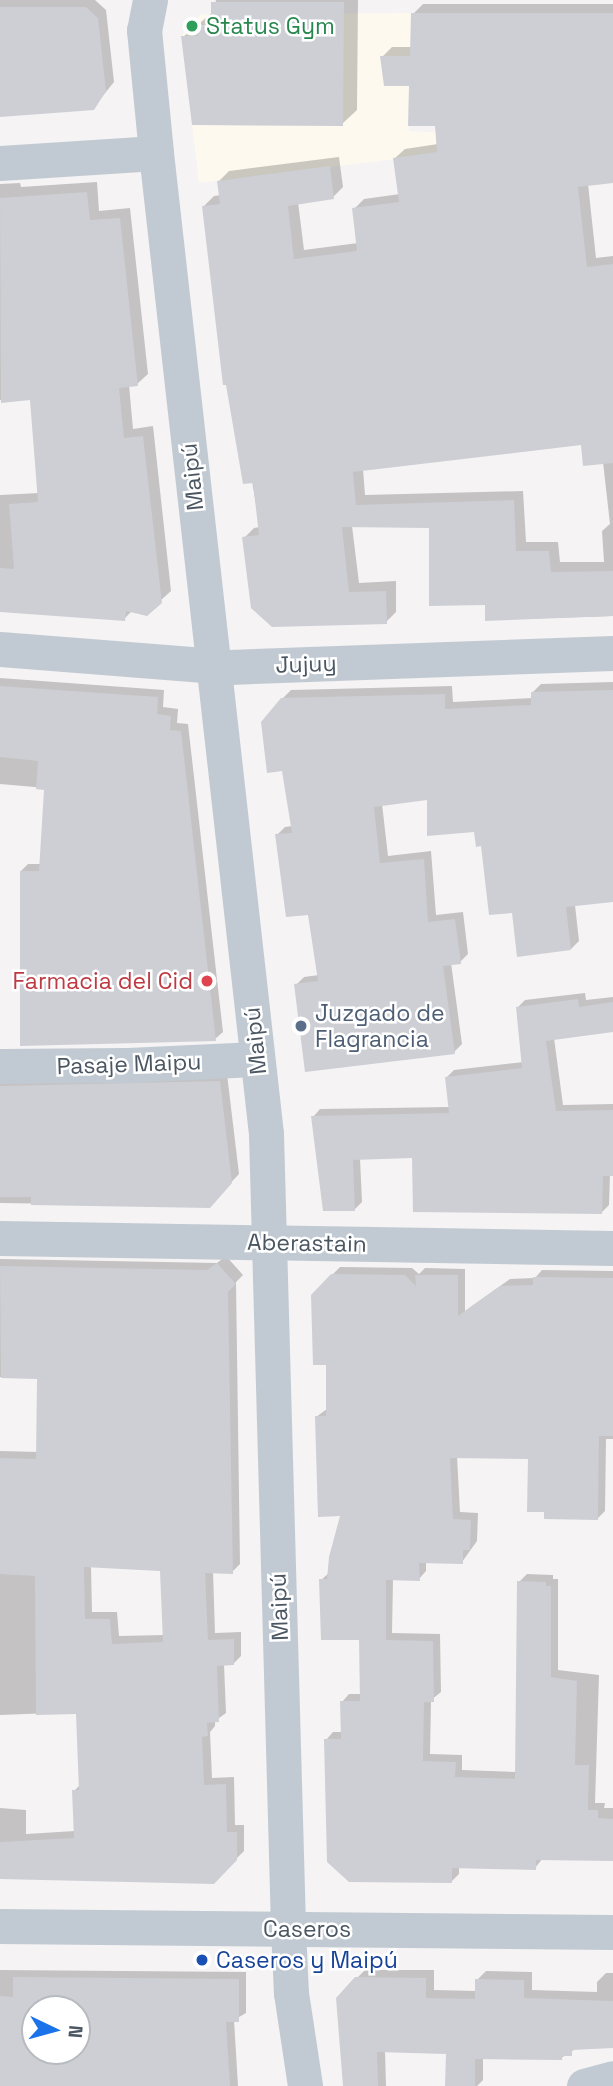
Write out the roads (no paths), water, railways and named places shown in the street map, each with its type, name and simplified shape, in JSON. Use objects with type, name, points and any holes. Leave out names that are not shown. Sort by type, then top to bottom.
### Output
[{"type":"street","name":"Maipú","points":[[150,0],[144,30],[156,153],[266,1134],[290,1993],[305,2086]]},
{"type":"street","points":[[0,163],[156,153]]},
{"type":"street","name":"Jujuy","points":[[0,649],[213,666],[613,653]]},
{"type":"street","name":"Pasaje Maipu","points":[[0,1066],[128,1065],[257,1059]]},
{"type":"street","name":"Aberastain","points":[[0,1238],[613,1248]]},
{"type":"street","name":"Caseros","points":[[0,1926],[613,1932]]},
{"type":"street","points":[[584,2086],[613,2078]]},
{"type":"place","name":"Status Gym","points":[[192,26]]},
{"type":"place","name":"Farmacia del Cid","points":[[207,981]]},
{"type":"place","name":"Juzgado de Flagrancia","points":[[301,1026]]},
{"type":"place","name":"Caseros y Maipú","points":[[202,1960]]}]
